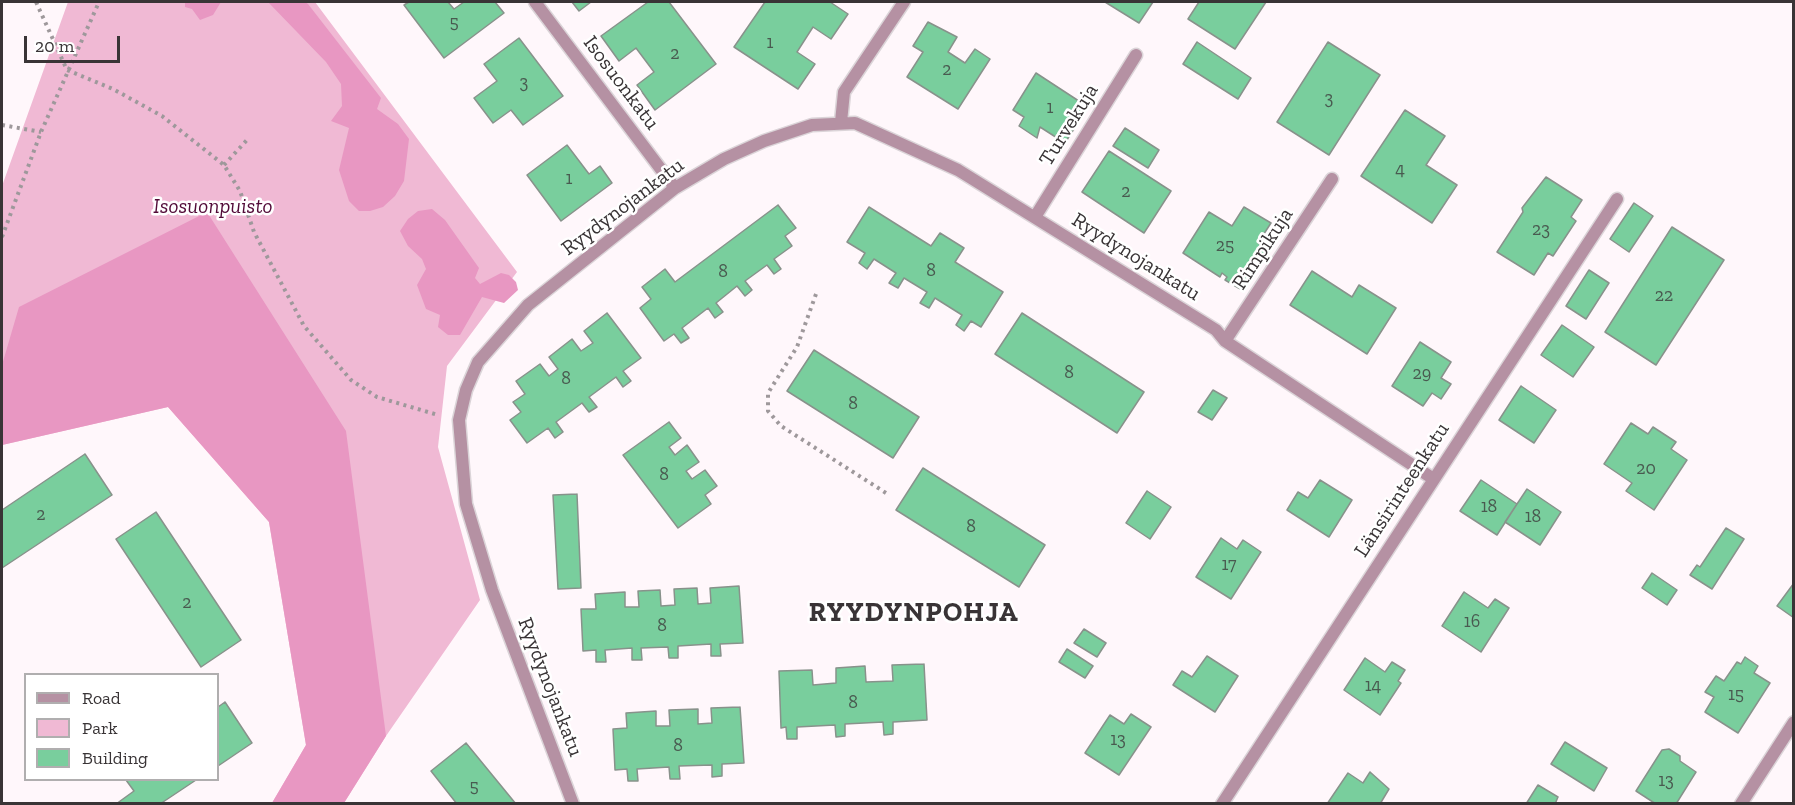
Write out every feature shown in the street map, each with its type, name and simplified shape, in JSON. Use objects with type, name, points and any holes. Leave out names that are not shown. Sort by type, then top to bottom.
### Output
[{"type":"street","name":"Isosuonkatu","points":[[535,2],[675,188]]},
{"type":"street","points":[[841,122],[844,92],[904,2]]},
{"type":"street","name":"Turvekuja","points":[[1035,217],[1136,55]]},
{"type":"street","name":"Ryydynojankatu","points":[[573,804],[492,590],[466,504],[459,420],[466,390],[478,362],[500,334],[528,305],[675,188],[724,159],[764,141],[812,125],[855,123],[958,170],[1216,330],[1225,341],[1432,478]]},
{"type":"street","name":"Rimpikuja","points":[[1225,341],[1332,179]]},
{"type":"street","name":"Länsirinteenkatu","points":[[1222,804],[1432,478],[1617,199]]},
{"type":"street","points":[[1741,804],[1794,722]]},
{"type":"path","points":[[36,2],[67,70],[113,89],[162,116],[224,165],[240,191],[254,232],[304,326],[351,380],[377,397],[413,409],[459,420]]},
{"type":"path","points":[[2,237],[41,132],[99,2]]},
{"type":"path","points":[[2,125],[41,132]]},
{"type":"path","points":[[224,165],[247,140]]},
{"type":"path","points":[[816,294],[797,347],[768,393],[768,411],[781,426],[886,493]]},
{"type":"green space","name":"Isosuonpuisto","points":[[68,2],[315,2],[517,272],[447,366],[438,447],[480,600],[386,736],[344,803],[272,803],[306,745],[269,522],[168,407],[2,445],[2,186]]},
{"type":"shaded area","points":[[185,2],[221,2],[213,15],[200,20],[192,9],[185,7]]},
{"type":"shaded area","points":[[268,2],[305,2],[308,4],[381,98],[377,109],[398,124],[409,139],[404,181],[395,196],[383,207],[370,211],[359,211],[349,201],[339,170],[349,128],[331,121],[342,106],[341,84],[326,62]]},
{"type":"shaded area","points":[[432,209],[445,220],[479,268],[475,278],[480,284],[501,273],[509,275],[516,282],[518,290],[504,303],[482,297],[460,335],[448,335],[438,327],[440,315],[426,309],[417,285],[426,269],[422,259],[408,246],[400,231],[408,219],[418,211]]},
{"type":"shaded area","points":[[207,212],[346,431],[386,736],[344,803],[272,803],[306,745],[269,522],[168,407],[2,445],[2,365],[19,307]]},
{"type":"building","points":[[409,2],[448,2],[454,9],[464,2],[495,2],[504,13],[444,58],[404,5]]},
{"type":"building","points":[[572,2],[591,2],[579,11]]},
{"type":"building","points":[[648,2],[669,2],[716,64],[655,110],[637,85],[654,72],[636,48],[619,61],[601,36]]},
{"type":"building","points":[[765,2],[830,2],[848,14],[831,39],[813,27],[797,52],[815,64],[798,89],[734,47]]},
{"type":"building","points":[[1105,2],[1153,2],[1139,23]]},
{"type":"building","points":[[1199,2],[1266,2],[1235,49],[1188,19]]},
{"type":"building","points":[[928,22],[957,37],[948,52],[965,63],[975,49],[990,59],[958,109],[907,77],[923,52],[913,46]]},
{"type":"building","points":[[519,38],[563,96],[523,125],[511,110],[493,123],[474,98],[497,81],[484,64]]},
{"type":"building","points":[[1197,42],[1251,78],[1238,99],[1183,64]]},
{"type":"building","points":[[1328,42],[1380,75],[1329,155],[1277,122]]},
{"type":"building","points":[[1036,73],[1088,107],[1065,143],[1040,127],[1037,138],[1019,126],[1024,117],[1013,110]]},
{"type":"building","points":[[1405,110],[1445,136],[1426,165],[1457,185],[1432,223],[1361,176]]},
{"type":"building","points":[[1125,128],[1159,150],[1148,168],[1113,146]]},
{"type":"building","points":[[567,145],[589,174],[600,166],[612,183],[561,221],[527,175]]},
{"type":"building","points":[[1109,151],[1171,191],[1144,233],[1082,192]]},
{"type":"building","points":[[1546,177],[1582,200],[1571,217],[1576,221],[1553,256],[1548,253],[1534,275],[1497,252],[1523,212],[1522,208]]},
{"type":"building","points":[[1634,203],[1653,216],[1629,252],[1610,239]]},
{"type":"building","points":[[778,205],[796,228],[785,236],[792,246],[774,259],[781,269],[774,274],[767,265],[745,281],[752,290],[745,296],[737,286],[716,303],[723,312],[715,318],[708,308],[682,328],[689,338],[681,343],[674,334],[664,341],[640,308],[651,299],[642,287],[665,269],[675,282]]},
{"type":"building","points":[[869,207],[931,246],[940,233],[964,248],[955,262],[1003,292],[981,327],[971,321],[964,331],[956,325],[962,315],[935,298],[929,308],[920,303],[927,292],[904,278],[898,288],[889,283],[896,273],[874,259],[867,269],[859,263],[865,253],[847,242]]},
{"type":"building","points":[[1244,207],[1271,223],[1258,243],[1268,250],[1242,290],[1225,280],[1227,277],[1222,273],[1220,277],[1183,253],[1209,212],[1232,226]]},
{"type":"building","points":[[1672,227],[1724,260],[1656,365],[1605,332]]},
{"type":"building","points":[[1589,270],[1609,283],[1586,319],[1566,306]]},
{"type":"building","points":[[1312,271],[1352,297],[1359,285],[1396,308],[1367,354],[1290,305]]},
{"type":"building","points":[[607,313],[641,358],[623,371],[631,381],[623,387],[616,377],[589,397],[597,407],[589,412],[582,403],[556,422],[563,432],[555,438],[548,428],[527,443],[510,420],[521,412],[513,402],[525,394],[516,381],[540,364],[549,376],[558,369],[549,357],[572,339],[581,351],[593,343],[584,331]]},
{"type":"building","points":[[1022,313],[1144,392],[1117,433],[995,354]]},
{"type":"building","points":[[1562,325],[1594,347],[1573,377],[1541,355]]},
{"type":"building","points":[[1420,342],[1451,362],[1441,378],[1451,384],[1441,399],[1432,393],[1423,406],[1392,386]]},
{"type":"building","points":[[814,350],[919,417],[893,458],[787,391]]},
{"type":"building","points":[[1521,386],[1556,410],[1534,443],[1499,420]]},
{"type":"building","points":[[1213,390],[1227,398],[1212,420],[1198,412]]},
{"type":"building","points":[[669,422],[681,438],[669,447],[675,455],[687,445],[699,462],[686,471],[692,479],[705,470],[717,486],[705,495],[711,504],[678,528],[623,455]]},
{"type":"building","points":[[1631,423],[1648,434],[1653,427],[1676,442],[1671,449],[1687,460],[1654,510],[1626,491],[1632,483],[1604,464]]},
{"type":"building","points":[[85,454],[112,495],[2,568],[2,510]]},
{"type":"building","points":[[923,468],[1045,545],[1019,587],[896,510]]},
{"type":"building","points":[[1320,480],[1352,500],[1329,537],[1287,510],[1298,492],[1308,498]]},
{"type":"building","points":[[1481,480],[1517,504],[1497,535],[1460,511]]},
{"type":"building","points":[[1527,489],[1561,512],[1540,545],[1505,522]]},
{"type":"building","points":[[1147,491],[1171,507],[1150,539],[1126,523]]},
{"type":"building","points":[[577,494],[581,588],[558,589],[553,495]]},
{"type":"building","points":[[156,512],[241,640],[201,667],[116,539]]},
{"type":"building","points":[[1726,528],[1744,539],[1712,589],[1690,575],[1697,565],[1700,567]]},
{"type":"building","points":[[1221,538],[1237,549],[1243,540],[1261,552],[1231,599],[1196,577]]},
{"type":"building","points":[[1652,573],[1677,590],[1667,605],[1642,588]]},
{"type":"building","points":[[1794,583],[1794,618],[1777,606]]},
{"type":"building","points":[[739,586],[743,643],[720,644],[721,656],[711,656],[711,644],[678,646],[678,658],[669,658],[668,647],[641,648],[642,660],[632,660],[632,648],[605,650],[606,662],[596,662],[596,650],[583,651],[581,609],[596,609],[595,594],[625,592],[625,607],[639,607],[638,591],[660,590],[661,606],[675,605],[674,589],[697,588],[698,604],[711,603],[710,588]]},
{"type":"building","points":[[1464,592],[1488,608],[1495,599],[1509,608],[1481,652],[1442,626]]},
{"type":"building","points":[[1084,629],[1106,643],[1097,657],[1074,643]]},
{"type":"building","points":[[1067,649],[1093,666],[1085,678],[1059,662]]},
{"type":"building","points":[[1207,656],[1238,676],[1215,712],[1173,685],[1182,671],[1192,677]]},
{"type":"building","points":[[1745,657],[1758,666],[1754,673],[1770,683],[1738,733],[1705,712],[1714,697],[1705,692],[1716,676],[1724,681],[1737,662],[1741,664]]},
{"type":"building","points":[[1365,658],[1385,672],[1392,662],[1405,670],[1398,681],[1401,683],[1380,715],[1344,690]]},
{"type":"building","points":[[924,664],[927,720],[893,722],[893,734],[884,735],[883,722],[845,724],[845,736],[836,737],[835,725],[797,727],[797,739],[787,739],[786,727],[781,728],[779,671],[812,670],[813,685],[836,683],[836,668],[865,666],[866,682],[893,681],[892,665]]},
{"type":"building","points":[[225,702],[252,743],[219,765],[219,706]]},
{"type":"building","points":[[740,707],[744,763],[722,764],[722,776],[712,777],[712,765],[679,766],[680,779],[670,779],[669,767],[637,769],[638,781],[628,781],[627,769],[615,770],[613,729],[627,728],[626,713],[656,711],[656,726],[670,726],[669,710],[698,709],[698,724],[712,723],[711,708]]},
{"type":"building","points":[[1131,714],[1151,727],[1119,775],[1085,753],[1110,715],[1124,724]]},
{"type":"building","points":[[1565,742],[1607,768],[1594,791],[1551,764]]},
{"type":"building","points":[[466,743],[516,804],[457,804],[431,771]]},
{"type":"building","points":[[1669,749],[1680,756],[1680,761],[1696,772],[1676,804],[1656,804],[1636,791],[1662,750]]},
{"type":"building","points":[[1370,772],[1389,789],[1380,804],[1327,804],[1348,773],[1363,783]]},
{"type":"building","points":[[127,781],[194,781],[160,804],[116,804],[134,791]]},
{"type":"building","points":[[1538,785],[1558,797],[1555,804],[1526,804]]},
{"type":"district","name":"RYYDYNPOHJA","points":[[914,613]]}]
